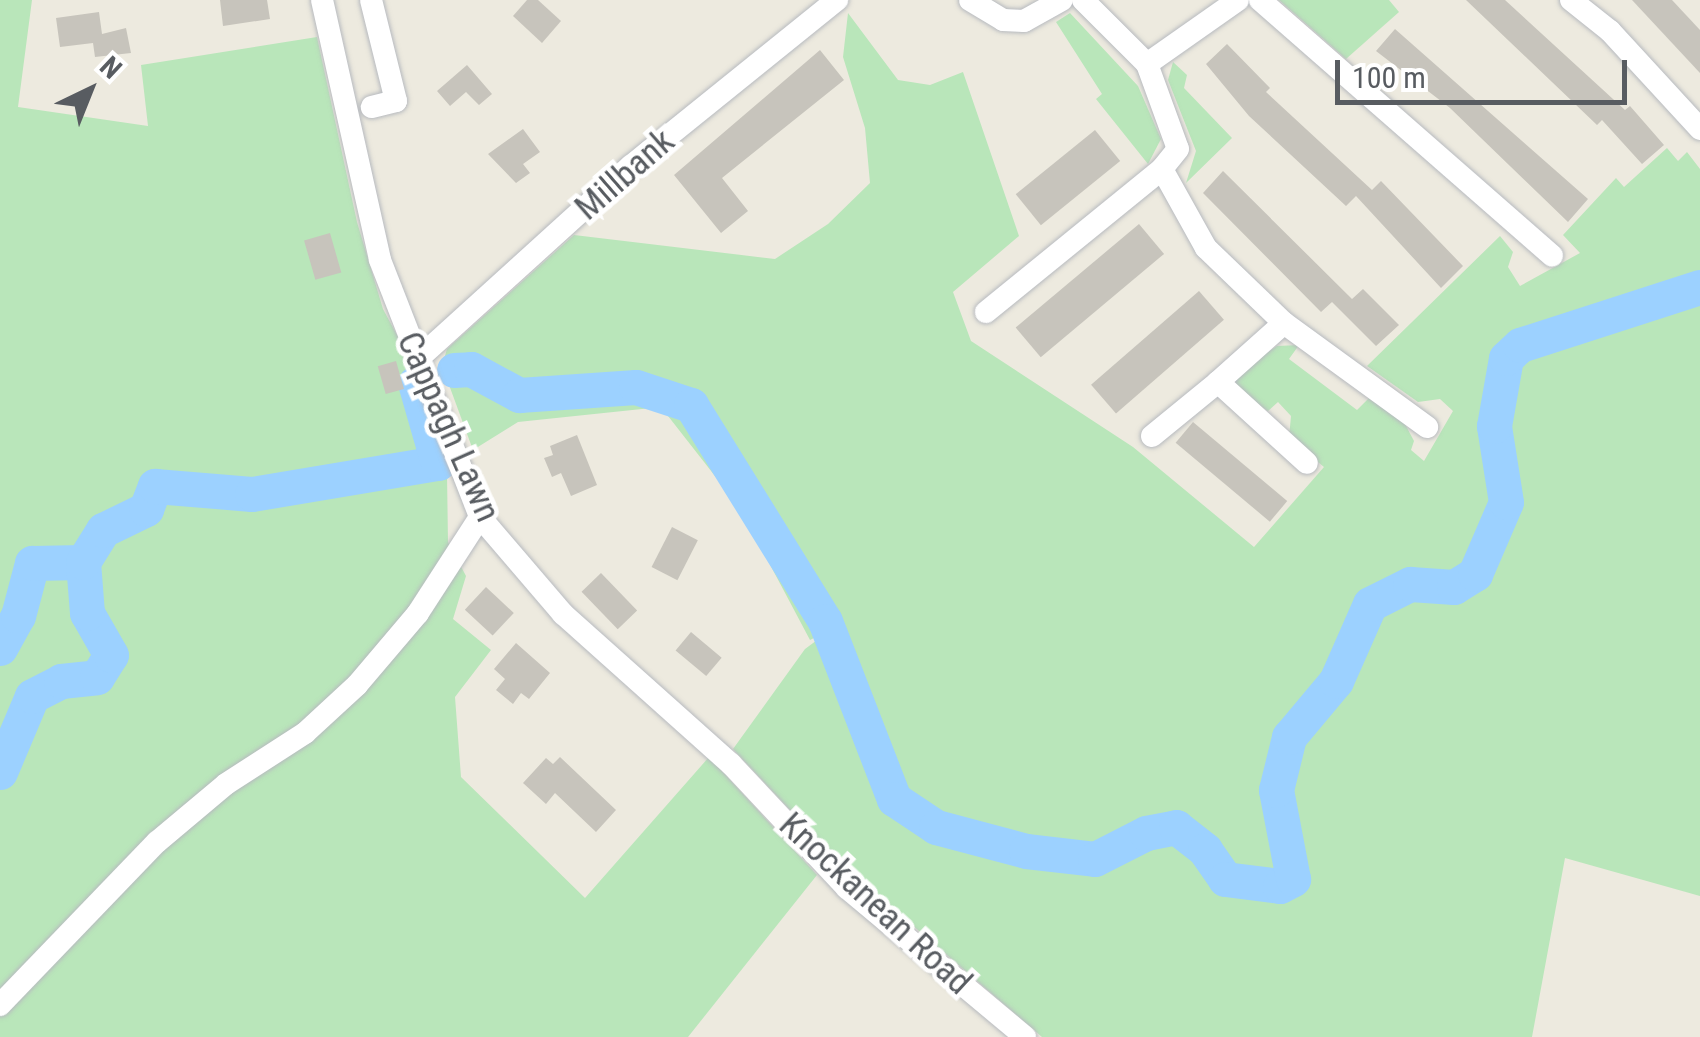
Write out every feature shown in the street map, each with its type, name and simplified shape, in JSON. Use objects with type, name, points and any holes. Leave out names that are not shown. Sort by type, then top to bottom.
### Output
[{"type":"street","name":"Cappagh Lawn","points":[[322,0],[380,260],[480,517],[563,614],[731,764]]},
{"type":"street","points":[[371,0],[396,101],[372,107]]},
{"type":"street","name":"Millbank","points":[[419,358],[631,166],[837,0]]},
{"type":"street","points":[[970,0],[1004,20],[1024,21],[1062,0]]},
{"type":"street","points":[[986,312],[1162,169],[1178,148],[1147,64],[1082,0]]},
{"type":"street","points":[[1147,64],[1238,0]]},
{"type":"street","points":[[1260,0],[1552,256]]},
{"type":"street","points":[[1571,0],[1610,31],[1700,129]]},
{"type":"street","points":[[1162,169],[1206,248],[1284,323],[1427,426]]},
{"type":"street","points":[[1152,436],[1284,323]]},
{"type":"street","points":[[1218,382],[1307,463]]},
{"type":"street","points":[[0,1005],[156,842],[226,784],[305,733],[358,685],[418,613],[480,517]]},
{"type":"street","name":"Knockanean Road","points":[[731,764],[847,888],[1024,1037]]},
{"type":"green space","points":[[0,0],[32,0],[18,107],[148,126],[141,65],[317,37],[357,222],[383,309],[425,387],[447,473],[448,542],[466,576],[453,619],[491,650],[455,697],[461,777],[585,898],[709,757],[817,875],[688,1037],[0,1037]]},
{"type":"green space","points":[[1279,0],[1389,0],[1399,12],[1346,59]]},
{"type":"green space","points":[[848,13],[898,80],[930,85],[963,72],[1019,236],[953,292],[971,341],[1133,447],[1254,547],[1324,467],[1289,438],[1291,416],[1278,402],[1268,411],[1237,392],[1235,380],[1244,368],[1277,346],[1299,345],[1289,359],[1357,410],[1369,398],[1405,424],[1414,441],[1411,450],[1424,461],[1453,411],[1440,399],[1418,402],[1367,366],[1500,236],[1513,252],[1508,267],[1520,286],[1580,253],[1563,235],[1616,178],[1624,187],[1667,148],[1678,161],[1687,152],[1700,169],[1700,896],[1565,858],[1532,1037],[1042,1037],[839,862],[733,749],[805,649],[832,629],[810,640],[740,508],[661,407],[518,422],[473,450],[442,366],[447,349],[574,235],[775,259],[828,224],[870,183],[865,128],[843,57]]},
{"type":"green space","points":[[1070,13],[1138,86],[1161,139],[1148,164],[1096,99],[1102,94],[1056,22]]},
{"type":"green space","points":[[1173,62],[1187,75],[1184,88],[1232,138],[1186,183],[1196,151],[1168,80]]},
{"type":"building","points":[[220,0],[267,0],[270,19],[223,26]]},
{"type":"building","points":[[527,0],[538,0],[561,21],[542,43],[513,16]]},
{"type":"building","points":[[1466,0],[1505,0],[1625,110],[1630,106],[1664,145],[1642,164],[1602,120],[1597,125]]},
{"type":"building","points":[[1632,0],[1672,0],[1700,30],[1700,73]]},
{"type":"building","points":[[99,12],[102,34],[126,28],[131,53],[95,57],[93,43],[60,47],[56,18]]},
{"type":"building","points":[[1395,29],[1588,199],[1568,222],[1450,108],[1376,51]]},
{"type":"building","points":[[1227,44],[1270,88],[1266,92],[1372,190],[1381,181],[1463,266],[1441,288],[1356,196],[1346,206],[1249,116],[1206,64]]},
{"type":"building","points":[[820,50],[844,80],[722,178],[748,211],[721,233],[674,175]]},
{"type":"building","points":[[467,65],[492,94],[479,105],[466,92],[450,106],[437,91]]},
{"type":"building","points":[[523,129],[540,152],[523,164],[530,173],[516,183],[488,154]]},
{"type":"building","points":[[1095,130],[1120,161],[1041,225],[1016,194]]},
{"type":"building","points":[[1223,171],[1352,299],[1363,289],[1399,325],[1376,346],[1332,302],[1321,312],[1203,193]]},
{"type":"building","points":[[1139,224],[1164,254],[1041,357],[1016,327]]},
{"type":"building","points":[[330,233],[341,272],[315,280],[304,240]]},
{"type":"building","points":[[1199,291],[1224,320],[1116,413],[1091,385]]},
{"type":"building","points":[[396,361],[404,389],[386,394],[378,366]]},
{"type":"building","points":[[1193,422],[1287,501],[1270,522],[1176,443]]},
{"type":"building","points":[[577,435],[597,485],[571,496],[561,473],[552,477],[544,458],[553,455],[550,446]]},
{"type":"building","points":[[672,527],[698,540],[677,580],[652,567]]},
{"type":"building","points":[[601,573],[637,610],[618,629],[582,592]]},
{"type":"building","points":[[486,587],[514,613],[493,636],[465,610]]},
{"type":"building","points":[[691,632],[722,658],[706,676],[676,650]]},
{"type":"building","points":[[516,643],[550,673],[529,699],[521,693],[513,704],[496,690],[505,679],[494,669]]},
{"type":"building","points":[[560,757],[616,810],[596,832],[555,793],[546,804],[523,783],[546,758],[553,764]]},
{"type":"waterway","points":[[454,370],[471,369],[519,395],[636,387],[691,405],[825,621],[894,799],[936,827],[1026,851],[1095,859],[1146,833],[1176,827],[1205,850],[1225,879],[1280,886],[1293,879],[1276,790],[1289,737],[1336,681],[1370,604],[1410,584],[1454,587],[1475,574],[1506,502],[1494,426],[1506,358],[1520,345],[1700,287]]},
{"type":"waterway","points":[[0,772],[32,696],[61,681],[97,677],[111,655],[87,613],[83,562],[103,530],[146,509],[155,486],[252,494],[438,463],[415,383]]},
{"type":"waterway","points":[[0,648],[18,616],[32,563],[83,562]]}]
